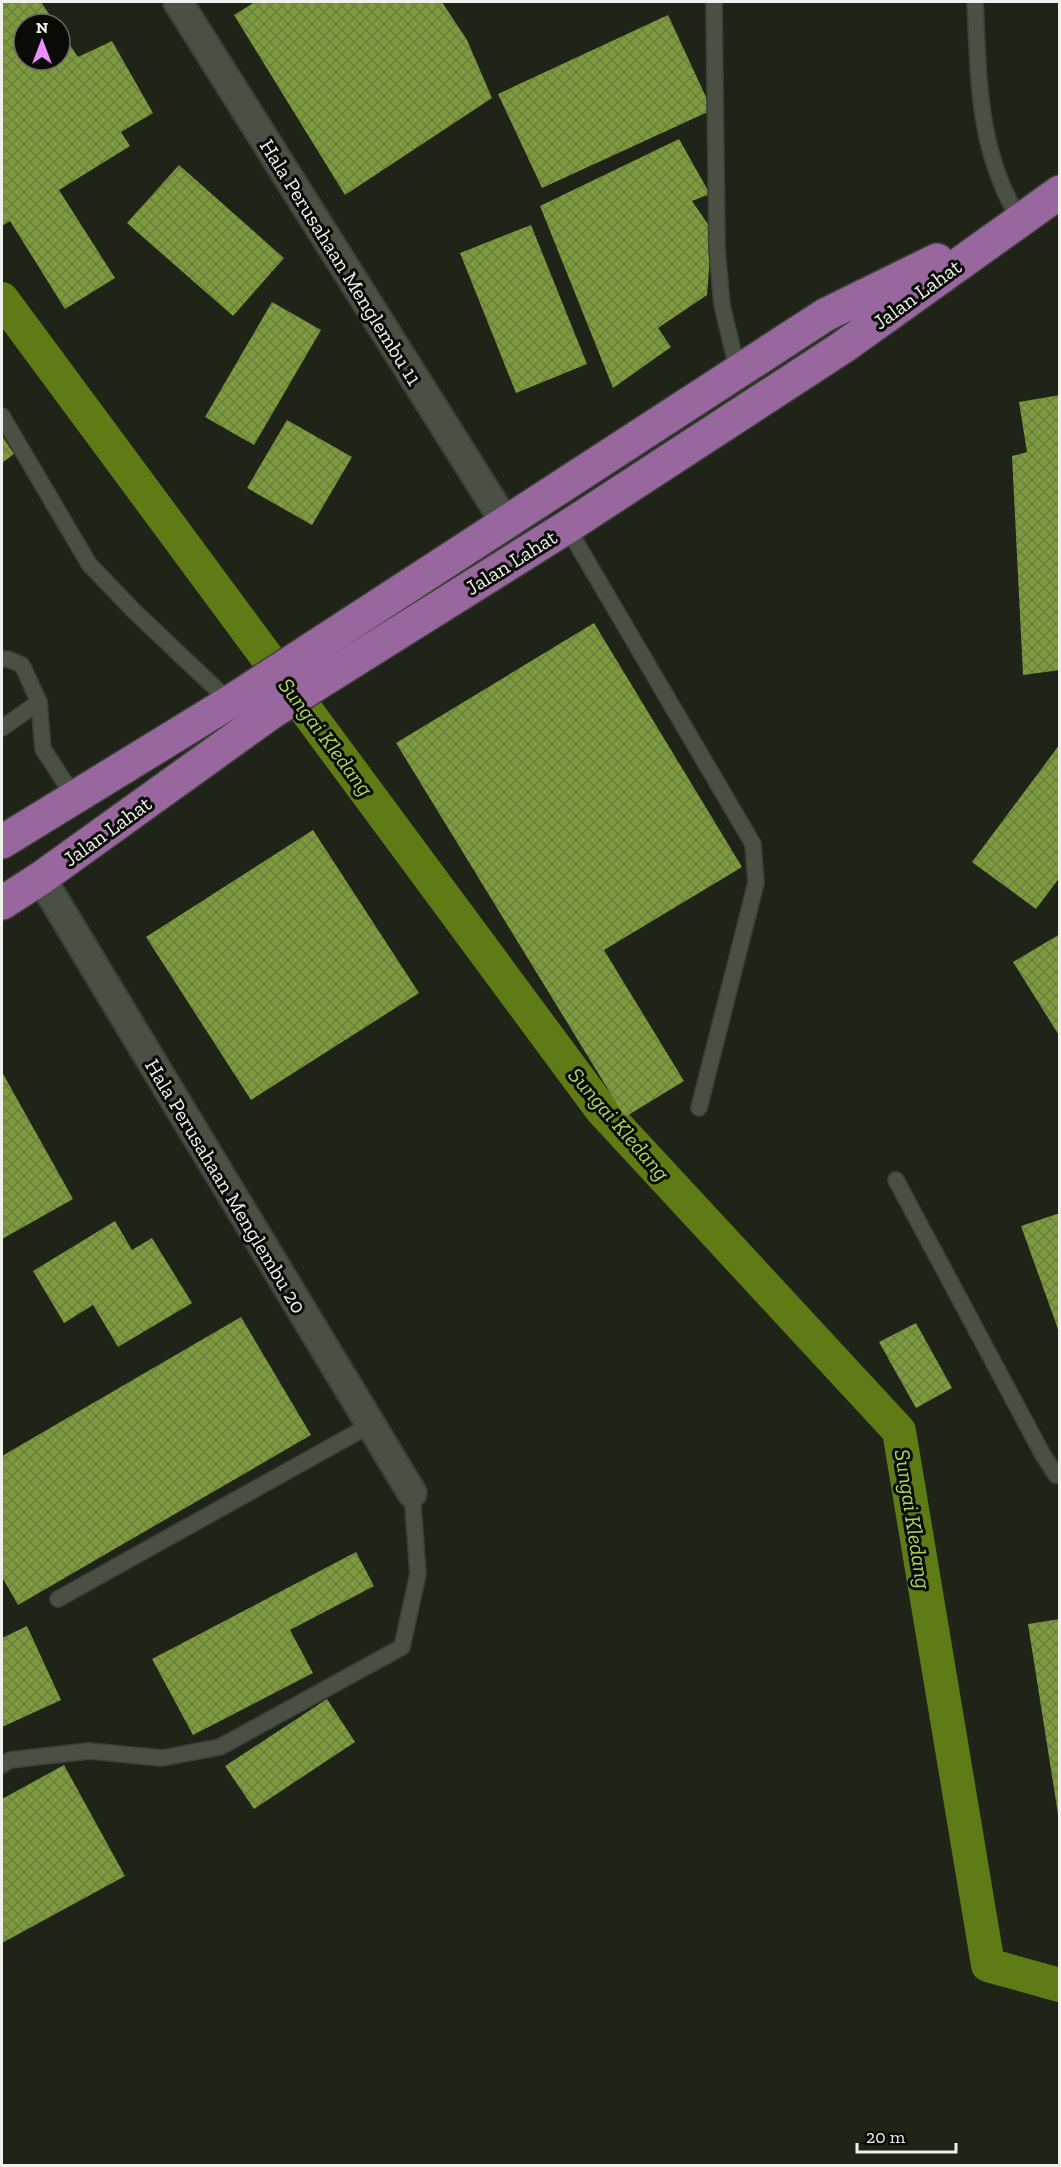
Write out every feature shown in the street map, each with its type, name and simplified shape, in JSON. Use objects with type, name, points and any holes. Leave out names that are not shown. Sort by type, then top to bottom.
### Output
[{"type":"main road","name":"Jalan Lahat","points":[[2,842],[230,702],[265,698],[355,659],[567,527],[843,347],[1059,192]]},
{"type":"main road","name":"Jalan Lahat","points":[[2,903],[41,878],[265,698],[339,630],[825,315],[1020,220]]},
{"type":"street","name":"Hala Perusahaan Menglembu 11","points":[[178,2],[505,522]]},
{"type":"street","name":"Hala Perusahaan Menglembu 20","points":[[41,878],[412,1493]]},
{"type":"lane","points":[[714,2],[717,249],[722,305],[738,372]]},
{"type":"lane","points":[[975,2],[982,120],[996,170],[1008,201],[1020,220]]},
{"type":"lane","points":[[2,416],[89,564],[133,610],[230,702]]},
{"type":"lane","points":[[567,527],[753,844],[756,883],[699,1107]]},
{"type":"lane","points":[[2,659],[9,659],[22,665],[39,702],[43,749],[75,798]]},
{"type":"lane","points":[[2,728],[39,702]]},
{"type":"lane","points":[[896,1180],[1043,1455],[1056,1474],[1059,1474]]},
{"type":"lane","points":[[58,1599],[370,1425]]},
{"type":"lane","points":[[2,1765],[10,1760],[89,1751],[162,1758],[220,1747],[402,1647],[418,1574],[412,1493]]},
{"type":"building","points":[[2,2],[41,2],[48,12],[12,12],[12,72],[72,72],[72,48],[78,57],[112,41],[153,113],[121,132],[130,146],[59,190],[115,278],[65,309],[10,221],[2,226]]},
{"type":"building","points":[[255,2],[442,2],[467,40],[492,98],[345,195],[234,15]]},
{"type":"building","points":[[668,15],[712,110],[542,188],[498,94]]},
{"type":"building","points":[[679,139],[710,194],[692,201],[712,230],[707,295],[658,328],[671,347],[613,388],[540,206]]},
{"type":"building","points":[[179,165],[284,258],[233,316],[127,223]]},
{"type":"building","points":[[531,225],[587,364],[516,393],[460,253]]},
{"type":"building","points":[[272,302],[321,330],[254,445],[205,417]]},
{"type":"building","points":[[1060,395],[1060,670],[1023,675],[1012,456],[1027,452],[1019,402]]},
{"type":"building","points":[[287,420],[352,457],[312,525],[247,488]]},
{"type":"building","points":[[2,436],[14,454],[2,463]]},
{"type":"building","points":[[594,623],[742,867],[604,950],[684,1081],[625,1117],[396,743]]},
{"type":"building","points":[[1060,744],[1060,877],[1036,909],[972,862]]},
{"type":"building","points":[[313,830],[419,993],[251,1100],[146,937]]},
{"type":"building","points":[[1060,934],[1060,1037],[1013,962]]},
{"type":"building","points":[[2,1072],[73,1199],[2,1239]]},
{"type":"building","points":[[1060,1213],[1060,1332],[1059,1332],[1021,1226]]},
{"type":"building","points":[[115,1221],[132,1250],[152,1238],[192,1303],[118,1347],[93,1305],[64,1323],[33,1271]]},
{"type":"building","points":[[241,1317],[311,1435],[18,1605],[2,1577],[2,1456]]},
{"type":"building","points":[[916,1323],[952,1388],[916,1408],[879,1342]]},
{"type":"building","points":[[356,1552],[374,1586],[290,1630],[313,1673],[193,1735],[152,1659]]},
{"type":"building","points":[[1060,1619],[1060,1814],[1058,1814],[1028,1624]]},
{"type":"building","points":[[27,1626],[61,1700],[2,1727],[2,1638]]},
{"type":"building","points":[[327,1699],[355,1742],[254,1809],[225,1766]]},
{"type":"building","points":[[64,1765],[125,1876],[2,1943],[2,1799]]},
{"type":"waterway","name":"Sungai Kledang","points":[[2,299],[601,1109],[899,1431],[988,1965],[1060,1985]]}]
